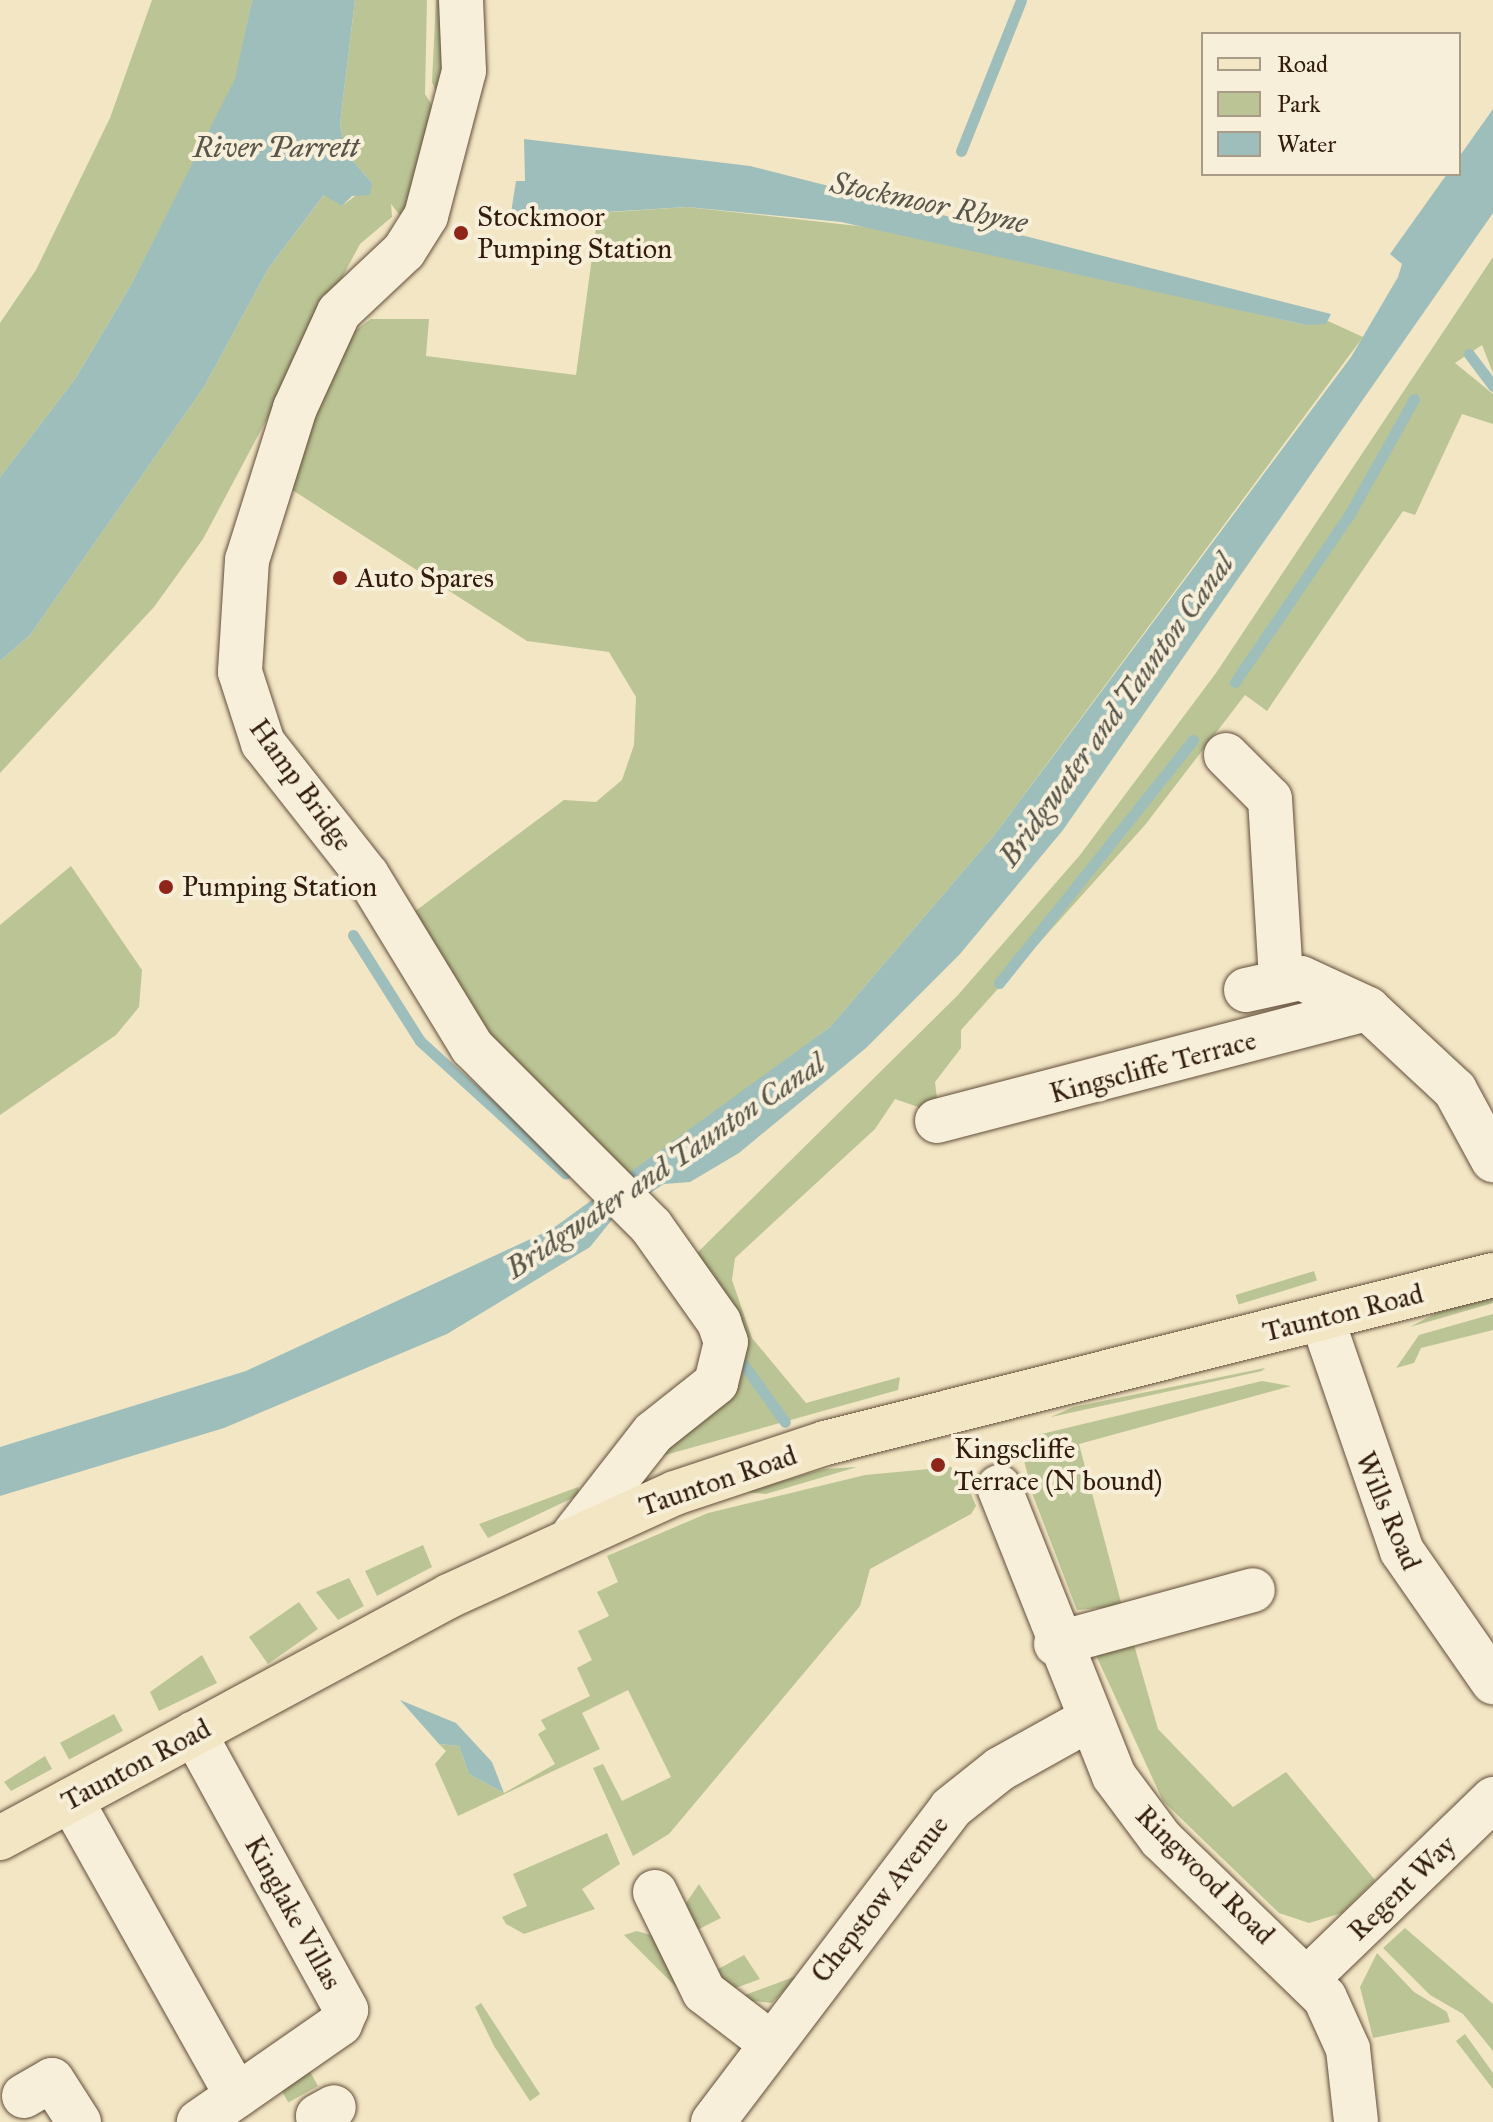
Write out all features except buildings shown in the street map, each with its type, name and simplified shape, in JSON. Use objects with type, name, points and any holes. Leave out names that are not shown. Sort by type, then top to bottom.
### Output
[{"type":"main road","name":"Taunton Road","points":[[0,1838],[574,1534],[825,1443],[1493,1275]]},
{"type":"street","name":"Hamp Bridge","points":[[461,0],[464,71],[426,216],[404,251],[339,312],[300,395],[247,560],[240,672],[263,743],[367,875],[472,1047],[590,1158],[657,1233],[719,1322],[724,1366],[716,1383],[653,1433],[600,1492],[574,1534]]},
{"type":"street","points":[[1226,755],[1270,799],[1263,984],[1316,983],[1368,1009],[1455,1090],[1493,1160]]},
{"type":"street","name":"Kingscliffe Terrace","points":[[937,1121],[1368,1009]]},
{"type":"street","name":"Wills Road","points":[[1322,1319],[1402,1551],[1493,1682]]},
{"type":"street","name":"Ringwood Road","points":[[999,1487],[1056,1644],[1088,1720],[1143,1818],[1310,1976],[1348,2049],[1356,2122]]},
{"type":"street","points":[[1056,1644],[1229,1609]]},
{"type":"street","name":"Chepstow Avenue","points":[[713,2122],[768,2041],[951,1808],[1000,1769],[1088,1720]]},
{"type":"street","name":"Kinglake Villas","points":[[194,1733],[346,2010],[340,2024],[199,2122]]},
{"type":"street","name":"Regent Way","points":[[1310,1976],[1493,1799]]},
{"type":"street","points":[[71,1800],[237,2096]]},
{"type":"street","points":[[655,1892],[704,1992],[768,2041]]},
{"type":"street","points":[[24,2096],[52,2080],[79,2122]]},
{"type":"green space","points":[[152,0],[252,0],[236,79],[131,285],[75,379],[0,477],[0,323],[36,270],[110,118]]},
{"type":"green space","points":[[355,0],[427,0],[425,94],[437,113],[402,218],[391,204],[392,217],[360,244],[203,539],[154,607],[0,773],[0,661],[30,635],[204,387],[268,269],[325,194],[342,206],[372,183],[346,153],[340,124]]},
{"type":"green space","points":[[436,0],[449,0],[442,106],[432,82]]},
{"type":"green space","points":[[687,207],[893,230],[1306,325],[1328,321],[1363,337],[995,834],[830,1027],[628,1177],[501,1050],[410,915],[564,800],[596,802],[622,780],[634,745],[636,697],[609,652],[527,641],[283,484],[342,340],[371,319],[429,319],[426,356],[576,375],[598,213]]},
{"type":"green space","points":[[1493,257],[1493,373],[1482,345],[1455,363],[1493,394],[1493,424],[1462,414],[1415,515],[1403,511],[1267,711],[1245,695],[1145,825],[961,1030],[961,1048],[935,1082],[938,1107],[921,1117],[918,1107],[895,1099],[875,1129],[735,1258],[732,1280],[752,1338],[806,1403],[900,1377],[898,1390],[658,1457],[720,1399],[697,1253],[958,995],[1080,855],[1216,673]]},
{"type":"green space","points":[[71,866],[142,970],[139,1007],[116,1035],[0,1115],[0,925]]},
{"type":"green space","points":[[1314,1271],[1317,1281],[1239,1305],[1236,1295]]},
{"type":"green space","points":[[1493,1296],[1493,1303],[1410,1327],[1438,1312]]},
{"type":"green space","points":[[1493,1314],[1493,1330],[1421,1348],[1414,1363],[1396,1368],[1419,1335]]},
{"type":"green space","points":[[1265,1368],[1262,1371],[1051,1417],[1073,1407]]},
{"type":"green space","points":[[1262,1381],[1291,1386],[1079,1444],[1122,1606],[1077,1610],[1032,1493],[1023,1456],[1029,1437]]},
{"type":"green space","points":[[857,1467],[766,1494],[744,1492],[824,1469]]},
{"type":"green space","points":[[951,1467],[964,1477],[976,1506],[971,1514],[870,1569],[860,1606],[669,1834],[633,1856],[593,1768],[603,1764],[622,1801],[671,1777],[628,1690],[582,1713],[600,1749],[458,1816],[435,1764],[446,1751],[439,1744],[459,1746],[469,1774],[504,1793],[555,1764],[538,1734],[546,1729],[541,1720],[590,1696],[577,1668],[592,1660],[578,1631],[609,1616],[597,1592],[618,1582],[607,1556],[708,1513],[865,1475]]},
{"type":"green space","points":[[578,1487],[579,1495],[488,1538],[479,1524]]},
{"type":"green space","points":[[423,1545],[432,1567],[377,1596],[365,1571]]},
{"type":"green space","points":[[349,1578],[364,1606],[338,1620],[316,1592]]},
{"type":"green space","points":[[299,1602],[318,1629],[268,1664],[249,1637]]},
{"type":"green space","points":[[1131,1634],[1158,1729],[1233,1807],[1286,1772],[1375,1880],[1342,1913],[1309,1923],[1279,1913],[1163,1801],[1095,1653]]},
{"type":"green space","points":[[202,1655],[217,1683],[159,1711],[150,1692]]},
{"type":"green space","points":[[114,1714],[123,1731],[69,1759],[60,1743]]},
{"type":"green space","points":[[45,1756],[52,1769],[11,1791],[4,1782]]},
{"type":"green space","points":[[607,1833],[620,1864],[582,1889],[595,1909],[524,1934],[506,1924],[502,1917],[527,1906],[513,1874]]},
{"type":"green space","points":[[699,1884],[721,1918],[693,1932],[686,1903]]},
{"type":"green space","points":[[1405,1928],[1493,2004],[1493,2051],[1463,2014],[1430,1995],[1383,1948]]},
{"type":"green space","points":[[637,1931],[654,1936],[692,2003],[624,1935]]},
{"type":"green space","points":[[1377,1953],[1414,1992],[1447,2012],[1450,2022],[1373,2038],[1360,1987]]},
{"type":"green space","points":[[744,1955],[760,1979],[725,1992],[711,1973]]},
{"type":"green space","points":[[799,1975],[772,2003],[734,1999]]},
{"type":"green space","points":[[481,2003],[540,2094],[530,2101],[494,2046],[475,2007]]},
{"type":"green space","points":[[1465,2034],[1493,2073],[1493,2089],[1456,2041]]},
{"type":"green space","points":[[303,2059],[318,2086],[288,2103],[273,2075]]},
{"type":"water","name":"River Parrett","points":[[252,0],[355,0],[340,124],[346,153],[372,183],[370,195],[352,196],[342,206],[324,195],[268,269],[204,387],[30,635],[0,661],[0,477],[75,379],[131,285],[235,79]]},
{"type":"water","name":"Bridgwater and Taunton Canal","points":[[1493,109],[1493,213],[1063,830],[960,954],[866,1048],[739,1153],[690,1182],[664,1184],[615,1216],[590,1247],[447,1334],[224,1428],[0,1496],[0,1447],[246,1371],[552,1229],[830,1027],[995,834],[1351,357],[1398,277],[1402,264],[1390,254],[1446,176],[1461,176],[1461,154]]},
{"type":"water","points":[[524,139],[750,166],[1331,314],[1326,324],[1306,325],[841,222],[687,207],[574,214],[568,224],[563,215],[510,219],[516,181],[525,181]]},
{"type":"water","points":[[400,1700],[456,1723],[492,1762],[504,1793],[469,1774],[459,1746],[439,1744]]},
{"type":"waterway","points":[[961,151],[1021,0]]},
{"type":"waterway","name":"Stockmoor Rhyne","points":[[1469,354],[1493,386]]},
{"type":"waterway","points":[[1235,682],[1349,515],[1414,399]]},
{"type":"waterway","points":[[999,983],[1193,740]]},
{"type":"waterway","points":[[353,935],[420,1041],[566,1174]]},
{"type":"waterway","points":[[744,1365],[785,1422]]},
{"type":"place","name":"Stockmoor Pumping Station","points":[[461,233]]},
{"type":"place","name":"Auto Spares","points":[[340,578]]},
{"type":"place","name":"Pumping Station","points":[[166,887]]},
{"type":"place","name":"Kingscliffe Terrace (N bound)","points":[[938,1465]]}]
